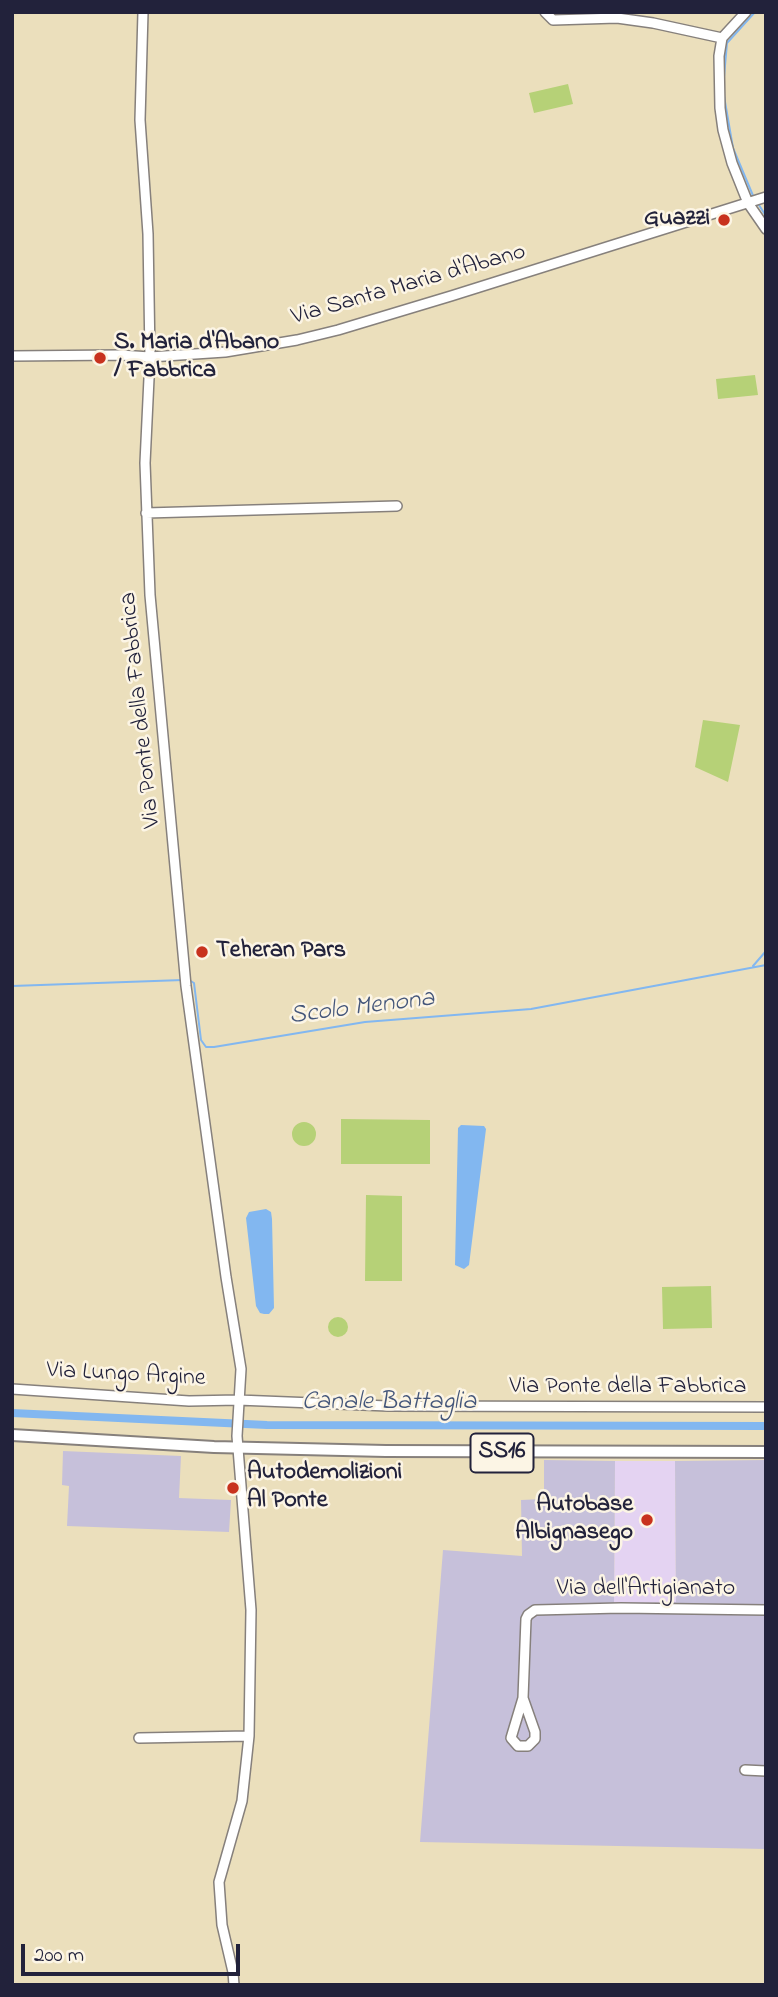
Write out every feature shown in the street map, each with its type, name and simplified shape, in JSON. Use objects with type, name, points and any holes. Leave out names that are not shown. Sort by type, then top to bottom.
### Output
[{"type":"main road","name":"SS16","points":[[12,1434],[504,1453],[766,1452]]},
{"type":"street","name":"Via Ponte della Fabbrica","points":[[142,12],[140,120],[148,234],[150,357],[146,425],[146,513],[150,595],[186,978],[241,1369],[237,1442],[251,1610],[249,1736],[242,1801],[219,1882],[222,1925],[234,1985]]},
{"type":"street","points":[[545,12],[553,20],[617,19],[653,23],[722,38]]},
{"type":"street","points":[[746,12],[722,38],[718,87],[728,151],[756,200],[766,229]]},
{"type":"street","name":"Via Santa Maria d'Abano","points":[[12,356],[150,357],[225,352],[338,330],[756,200]]},
{"type":"street","points":[[146,513],[397,506]]},
{"type":"street","name":"Via Lungo Argine","points":[[12,1389],[238,1402]]},
{"type":"street","name":"Via Ponte della Fabbrica","points":[[238,1402],[495,1408],[766,1407]]},
{"type":"street","name":"Via dell'Artigianato","points":[[523,1698],[526,1619],[534,1610],[766,1610]]},
{"type":"street","points":[[523,1698],[535,1739],[528,1746],[518,1746],[511,1738],[523,1698]]},
{"type":"street","points":[[139,1738],[249,1736]]},
{"type":"street","points":[[745,1770],[766,1771]]},
{"type":"shaded area","points":[[63,1451],[181,1456],[179,1498],[231,1500],[229,1532],[67,1526],[69,1486],[62,1485]]},
{"type":"shaded area","points":[[544,1460],[615,1461],[614,1603],[676,1602],[675,1461],[766,1460],[766,1849],[420,1842],[443,1550],[522,1556],[521,1500],[544,1499]]},
{"type":"shaded area","points":[[615,1461],[675,1461],[676,1602],[614,1604]]},
{"type":"green space","points":[[568,84],[573,104],[534,113],[529,93]]},
{"type":"green space","points":[[755,375],[758,395],[718,399],[716,379]]},
{"type":"green space","points":[[703,720],[740,725],[728,782],[695,767]]},
{"type":"green space","points":[[341,1119],[430,1120],[430,1164],[341,1164]]},
{"type":"green space","points":[[304,1122],[313,1125],[316,1134],[313,1143],[304,1146],[295,1143],[292,1134],[295,1125]]},
{"type":"green space","points":[[366,1195],[402,1196],[402,1281],[365,1281]]},
{"type":"green space","points":[[711,1286],[712,1328],[663,1329],[662,1287]]},
{"type":"green space","points":[[338,1317],[345,1320],[348,1327],[345,1334],[338,1337],[331,1334],[328,1327],[331,1320]]},
{"type":"water","points":[[461,1125],[484,1126],[486,1129],[469,1265],[464,1269],[455,1265],[458,1128]]},
{"type":"water","points":[[266,1209],[271,1212],[272,1219],[274,1308],[269,1314],[260,1313],[256,1306],[246,1218],[249,1212]]},
{"type":"waterway","points":[[724,77],[727,43],[755,12]]},
{"type":"waterway","points":[[724,96],[733,148],[754,198]]},
{"type":"waterway","points":[[757,202],[766,216]]},
{"type":"waterway","points":[[753,966],[766,951]]},
{"type":"waterway","name":"Scolo Menona","points":[[189,980],[194,983],[201,1040],[206,1047],[214,1047],[365,1022],[531,1009],[766,965]]},
{"type":"waterway","name":"Scolo Menona","points":[[12,986],[183,980]]},
{"type":"waterway","name":"Canale Battaglia","points":[[12,1413],[267,1425],[766,1426]]},
{"type":"place","name":"Guazzi","points":[[724,220]]},
{"type":"place","name":"S. Maria d'Abano / Fabbrica","points":[[100,358]]},
{"type":"place","name":"Teheran Pars","points":[[202,952]]},
{"type":"place","name":"Autodemolizioni Al Ponte","points":[[233,1488]]},
{"type":"place","name":"Autobase Albignasego","points":[[647,1520]]}]
